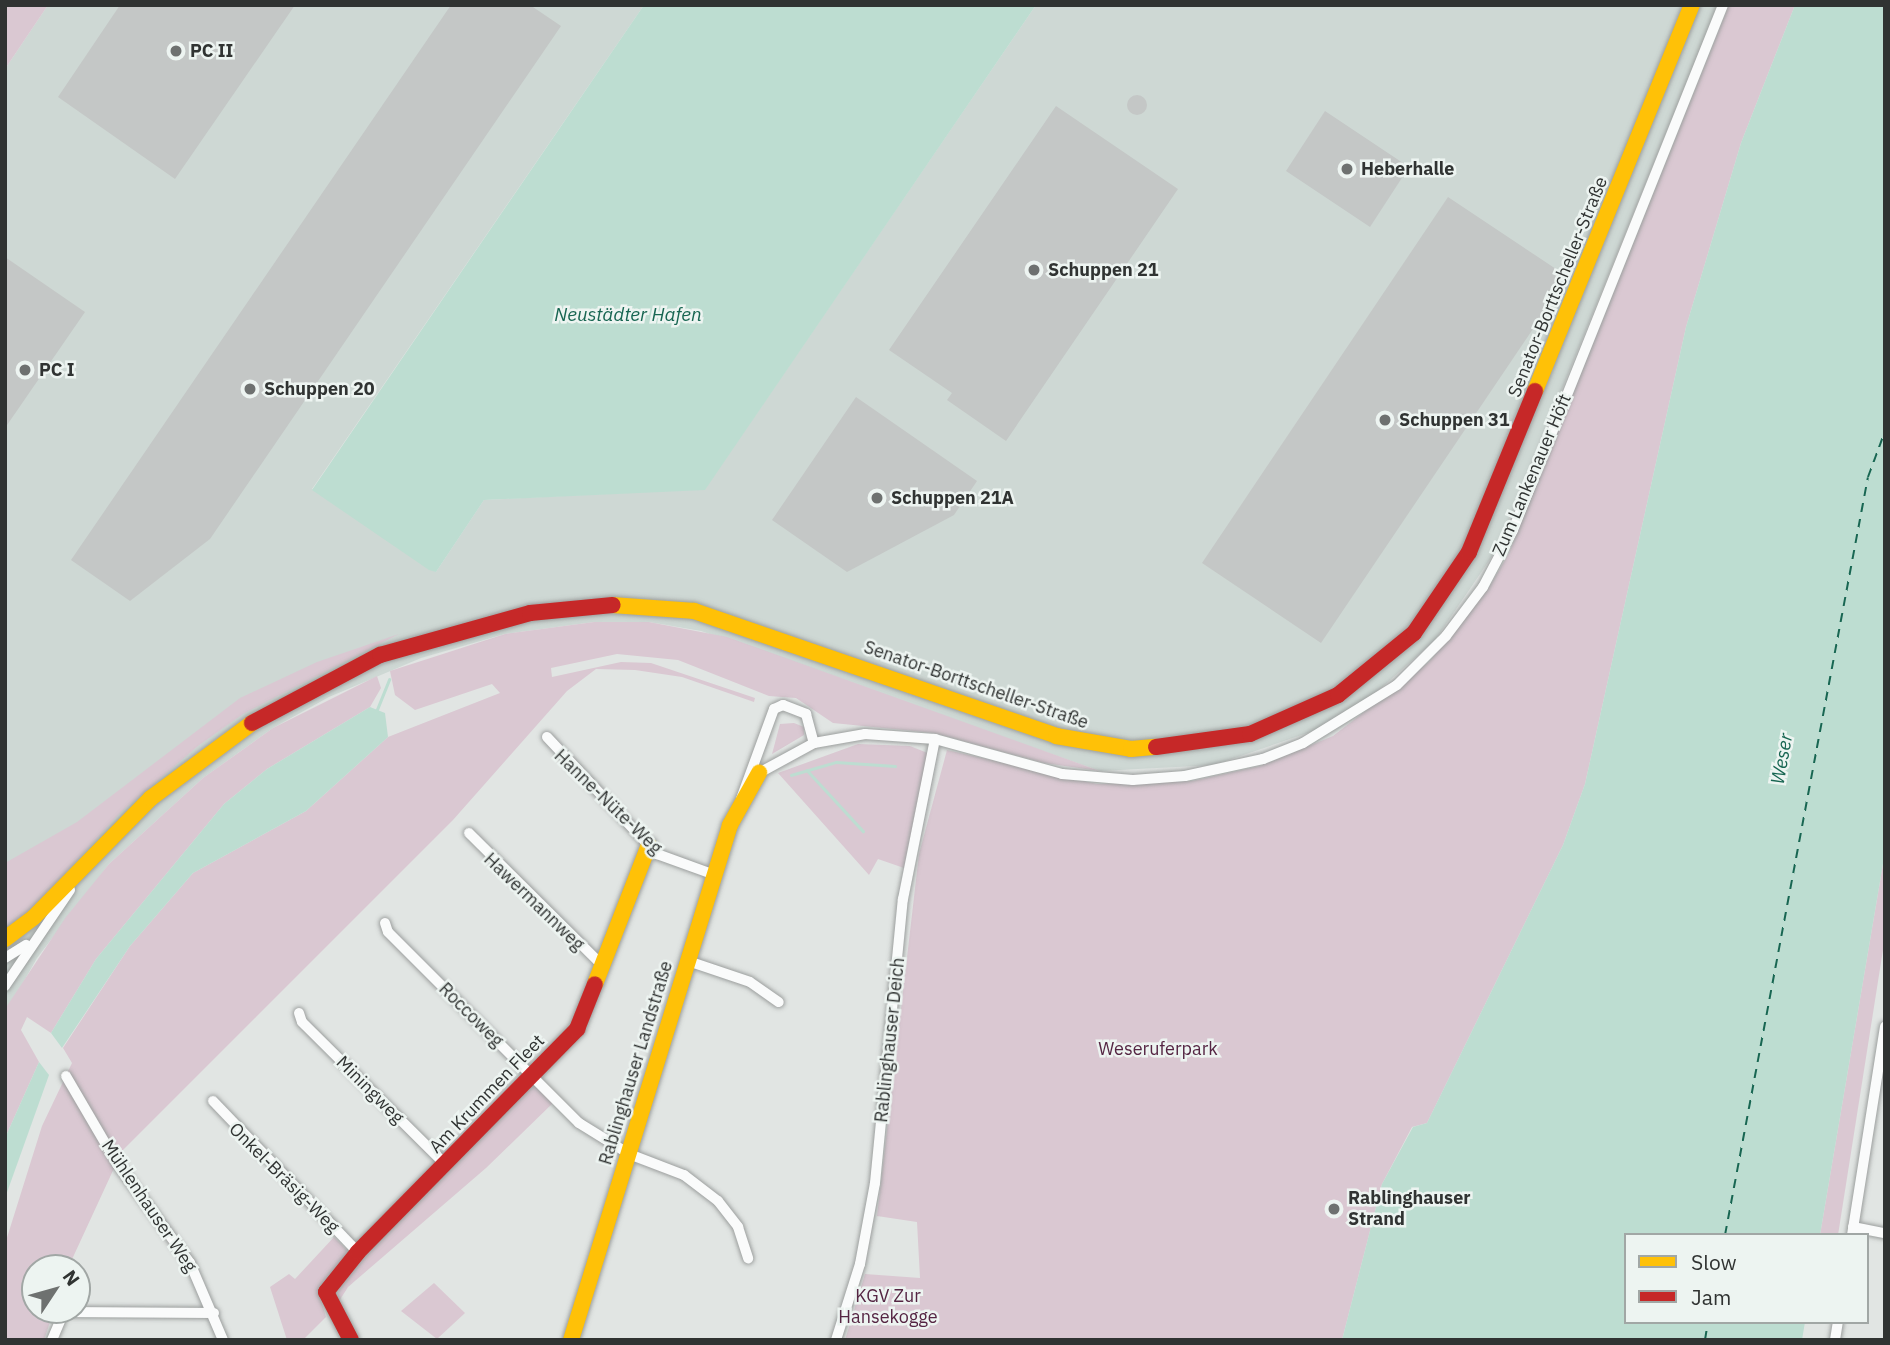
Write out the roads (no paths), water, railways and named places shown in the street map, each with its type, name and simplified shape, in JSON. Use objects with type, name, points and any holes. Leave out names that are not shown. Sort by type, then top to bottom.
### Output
[{"type":"street","name":"Senator-Borttscheller-Straße","points":[[5,939],[96,854],[151,797],[216,745],[322,681],[433,637],[574,606],[630,603],[724,618],[1090,744],[1131,749],[1213,743],[1311,710],[1390,656],[1432,610],[1464,562],[1692,5]]},
{"type":"street","name":"Zum Lankenauer Höft","points":[[759,773],[814,743],[865,734],[935,739],[1062,774],[1133,780],[1185,776],[1263,759],[1303,743],[1357,714],[1423,662],[1483,587],[1513,530],[1723,5]]},
{"type":"street","name":"Rablinghauser Landstraße","points":[[571,1340],[715,875],[774,709],[783,705],[806,714],[814,743]]},
{"type":"street","name":"Hanne-Nüte-Weg","points":[[547,737],[657,854],[715,875]]},
{"type":"street","name":"Rablinghauser Deich","points":[[836,1340],[860,1264],[875,1183],[903,899],[935,739]]},
{"type":"street","name":"Rablinghauser Landstraße","points":[[741,799],[759,773]]},
{"type":"street","name":"Hawermannweg","points":[[469,833],[603,966]]},
{"type":"street","name":"Am Krummen Fleet","points":[[351,1340],[326,1292],[358,1252],[577,1029],[649,845]]},
{"type":"street","name":"Senator-Borttscheller-Straße","points":[[5,986],[33,939],[96,854]]},
{"type":"street","name":"Roccoweg","points":[[385,923],[388,932],[579,1123],[629,1154],[684,1175],[721,1199],[738,1227],[748,1258]]},
{"type":"street","points":[[5,958],[33,939]]},
{"type":"street","points":[[688,961],[750,982],[779,1002]]},
{"type":"street","name":"Miningweg","points":[[299,1013],[302,1023],[445,1164]]},
{"type":"street","points":[[1885,1027],[1853,1231],[1885,1233]]},
{"type":"street","name":"Mühlenhauser Weg","points":[[66,1076],[118,1165],[190,1263],[214,1313],[223,1340]]},
{"type":"street","name":"Onkel-Bräsig-Weg","points":[[213,1101],[358,1252]]},
{"type":"street","points":[[52,1340],[64,1312],[214,1313]]},
{"type":"water","name":"Neustädter Hafen","points":[[644,5],[1036,5],[705,490],[484,500],[436,572],[429,570],[312,490]]},
{"type":"water","name":"Weser","points":[[1795,5],[1885,5],[1885,852],[1820,1233],[1624,1233],[1624,1324],[1805,1324],[1802,1340],[1342,1340],[1382,1184],[1413,1127],[1427,1123],[1563,845],[1585,784],[1686,327],[1741,143]]},
{"type":"water","points":[[370,707],[385,713],[388,737],[306,811],[193,873],[130,946],[62,1048],[51,1033],[96,959],[224,804],[267,769]]},
{"type":"water","points":[[39,1062],[49,1075],[5,1198],[5,1138]]},
{"type":"waterway","points":[[376,712],[389,680]]},
{"type":"waterway","points":[[791,775],[836,762],[895,766]]},
{"type":"waterway","points":[[807,770],[863,831]]},
{"type":"place","name":"PC II","points":[[176,51]]},
{"type":"place","name":"Heberhalle","points":[[1347,169]]},
{"type":"place","name":"Schuppen 21","points":[[1034,270]]},
{"type":"place","name":"PC I","points":[[25,370]]},
{"type":"place","name":"Schuppen 20","points":[[250,389]]},
{"type":"place","name":"Schuppen 31","points":[[1385,420]]},
{"type":"place","name":"Schuppen 21A","points":[[877,498]]},
{"type":"place","name":"Rablinghauser Strand","points":[[1334,1209]]},
{"type":"park label","name":"Weseruferpark","points":[[1158,1049]]},
{"type":"park label","name":"KGV Zur Hansekogge","points":[[888,1307]]}]
